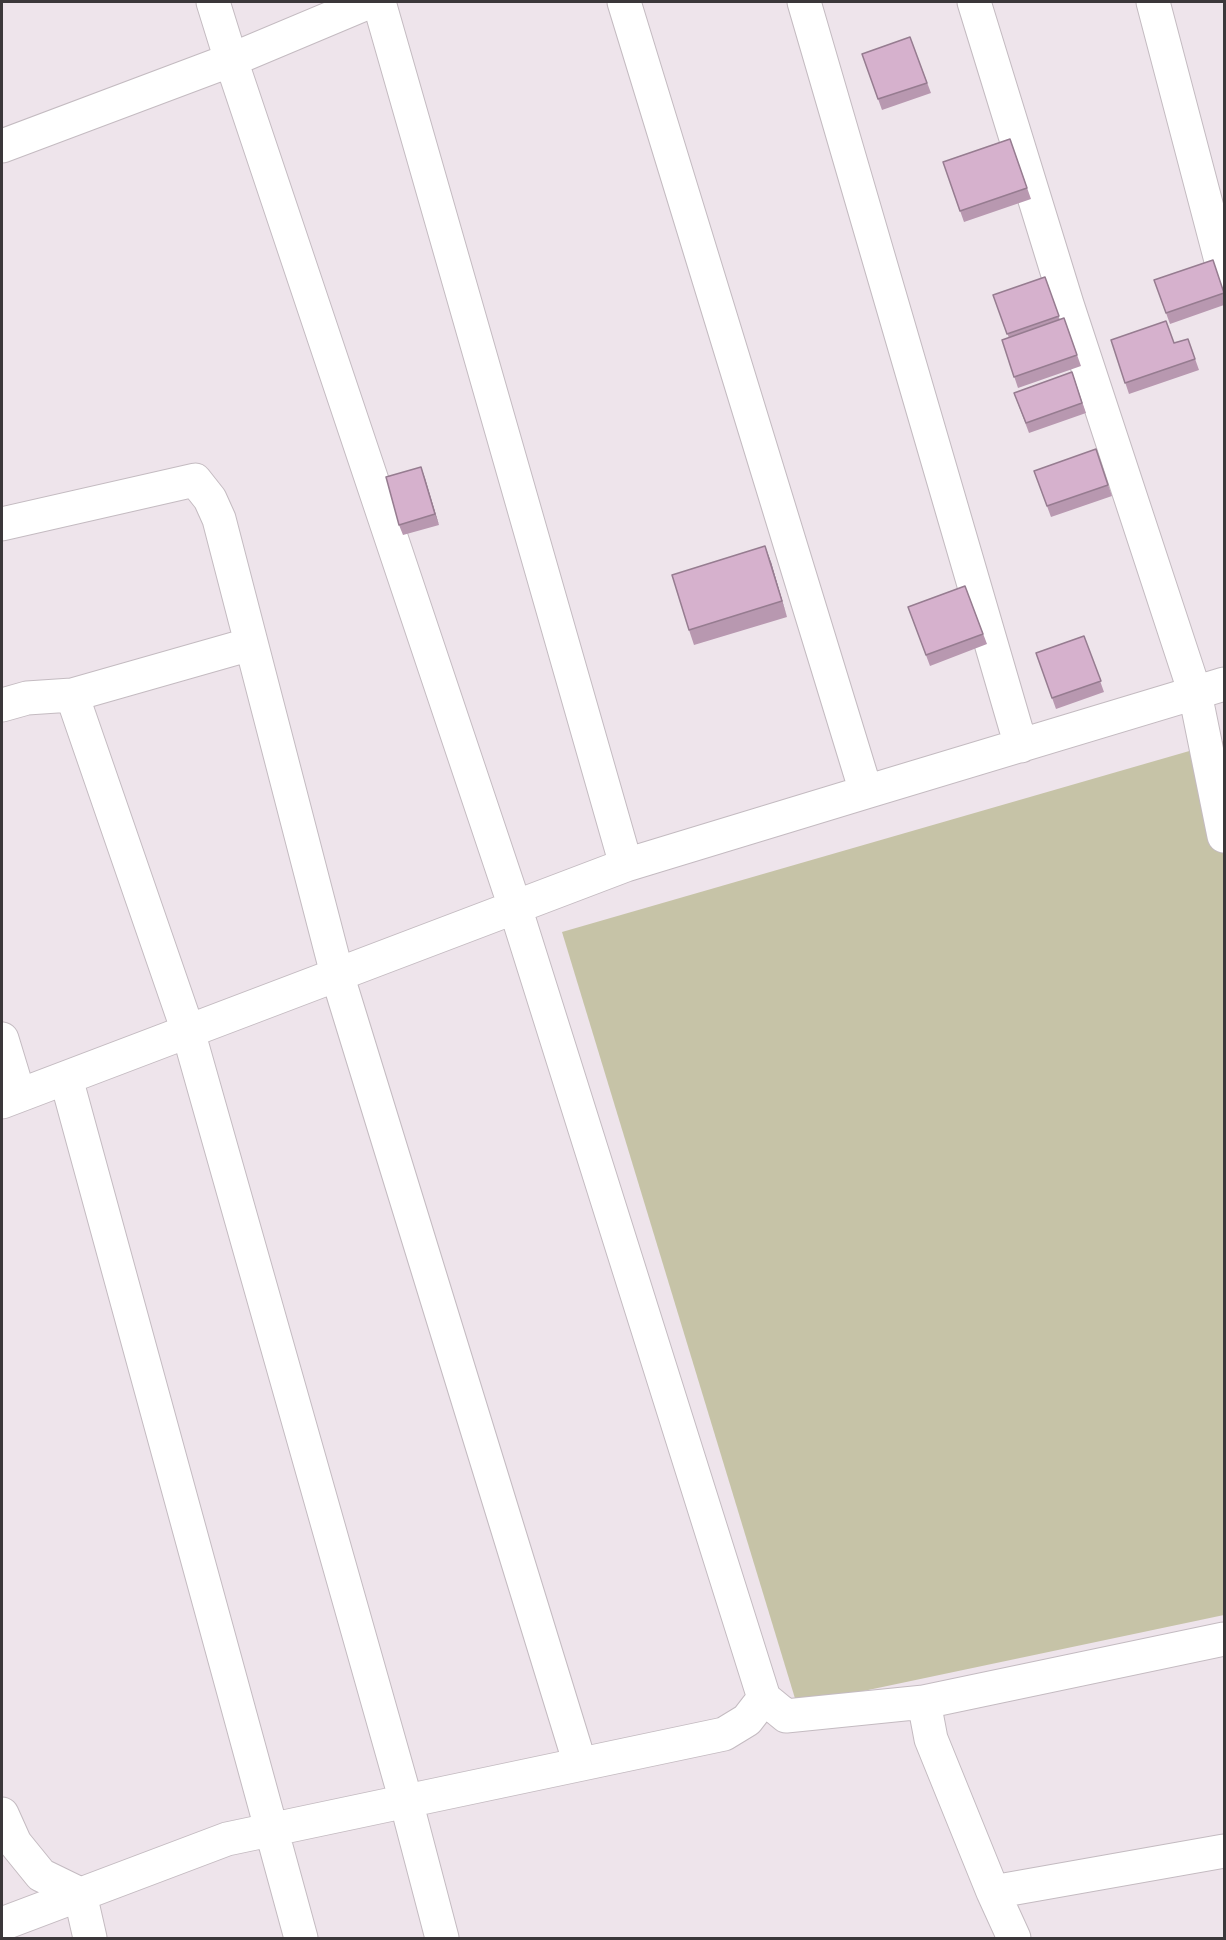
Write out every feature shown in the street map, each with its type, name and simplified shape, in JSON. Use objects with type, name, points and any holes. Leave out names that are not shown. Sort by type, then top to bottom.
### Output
[{"type":"street","points":[[213,2],[515,907],[764,1698],[786,1716],[924,1702],[1224,1639]]},
{"type":"street","points":[[2,146],[231,60],[369,2]]},
{"type":"street","points":[[379,2],[626,865]]},
{"type":"street","points":[[624,2],[866,792]]},
{"type":"street","points":[[804,2],[1021,746]]},
{"type":"street","points":[[974,2],[1067,304],[1210,689],[1224,836]]},
{"type":"street","points":[[1152,2],[1224,272]]},
{"type":"street","points":[[2,524],[195,480],[210,499],[219,519],[337,974],[580,1764]]},
{"type":"street","points":[[2,705],[27,698],[72,695],[251,644]]},
{"type":"street","points":[[2,1039],[10,1099],[626,865],[1210,689]]},
{"type":"street","points":[[72,695],[188,1031],[406,1801],[442,1938]]},
{"type":"street","points":[[66,1078],[301,1938]]},
{"type":"street","points":[[2,1924],[228,1839],[724,1734],[747,1720],[764,1698]]},
{"type":"street","points":[[924,1702],[931,1739],[1014,1938]]},
{"type":"street","points":[[2,1814],[15,1843],[41,1875],[80,1894]]},
{"type":"street","points":[[993,1892],[1224,1851]]},
{"type":"street","points":[[80,1894],[90,1938]]},
{"type":"shaded area","points":[[1224,741],[1224,1615],[797,1705],[562,932]]},
{"type":"building","points":[[910,37],[927,83],[878,99],[862,54]]},
{"type":"building","points":[[1010,139],[1027,188],[960,211],[943,162]]},
{"type":"building","points":[[1213,260],[1224,293],[1166,313],[1154,280]]},
{"type":"building","points":[[1045,277],[1059,316],[1007,334],[993,295]]},
{"type":"building","points":[[1064,318],[1077,355],[1014,377],[1002,340]]},
{"type":"building","points":[[1166,321],[1174,343],[1188,339],[1195,359],[1125,383],[1111,340]]},
{"type":"building","points":[[1072,372],[1082,403],[1026,423],[1014,393]]},
{"type":"building","points":[[1096,449],[1108,485],[1047,506],[1034,471]]},
{"type":"building","points":[[421,467],[435,514],[399,525],[386,477]]},
{"type":"building","points":[[765,546],[782,601],[689,630],[672,575]]},
{"type":"building","points":[[965,586],[983,634],[926,655],[908,607]]},
{"type":"building","points":[[1084,636],[1101,681],[1052,698],[1036,653]]}]
